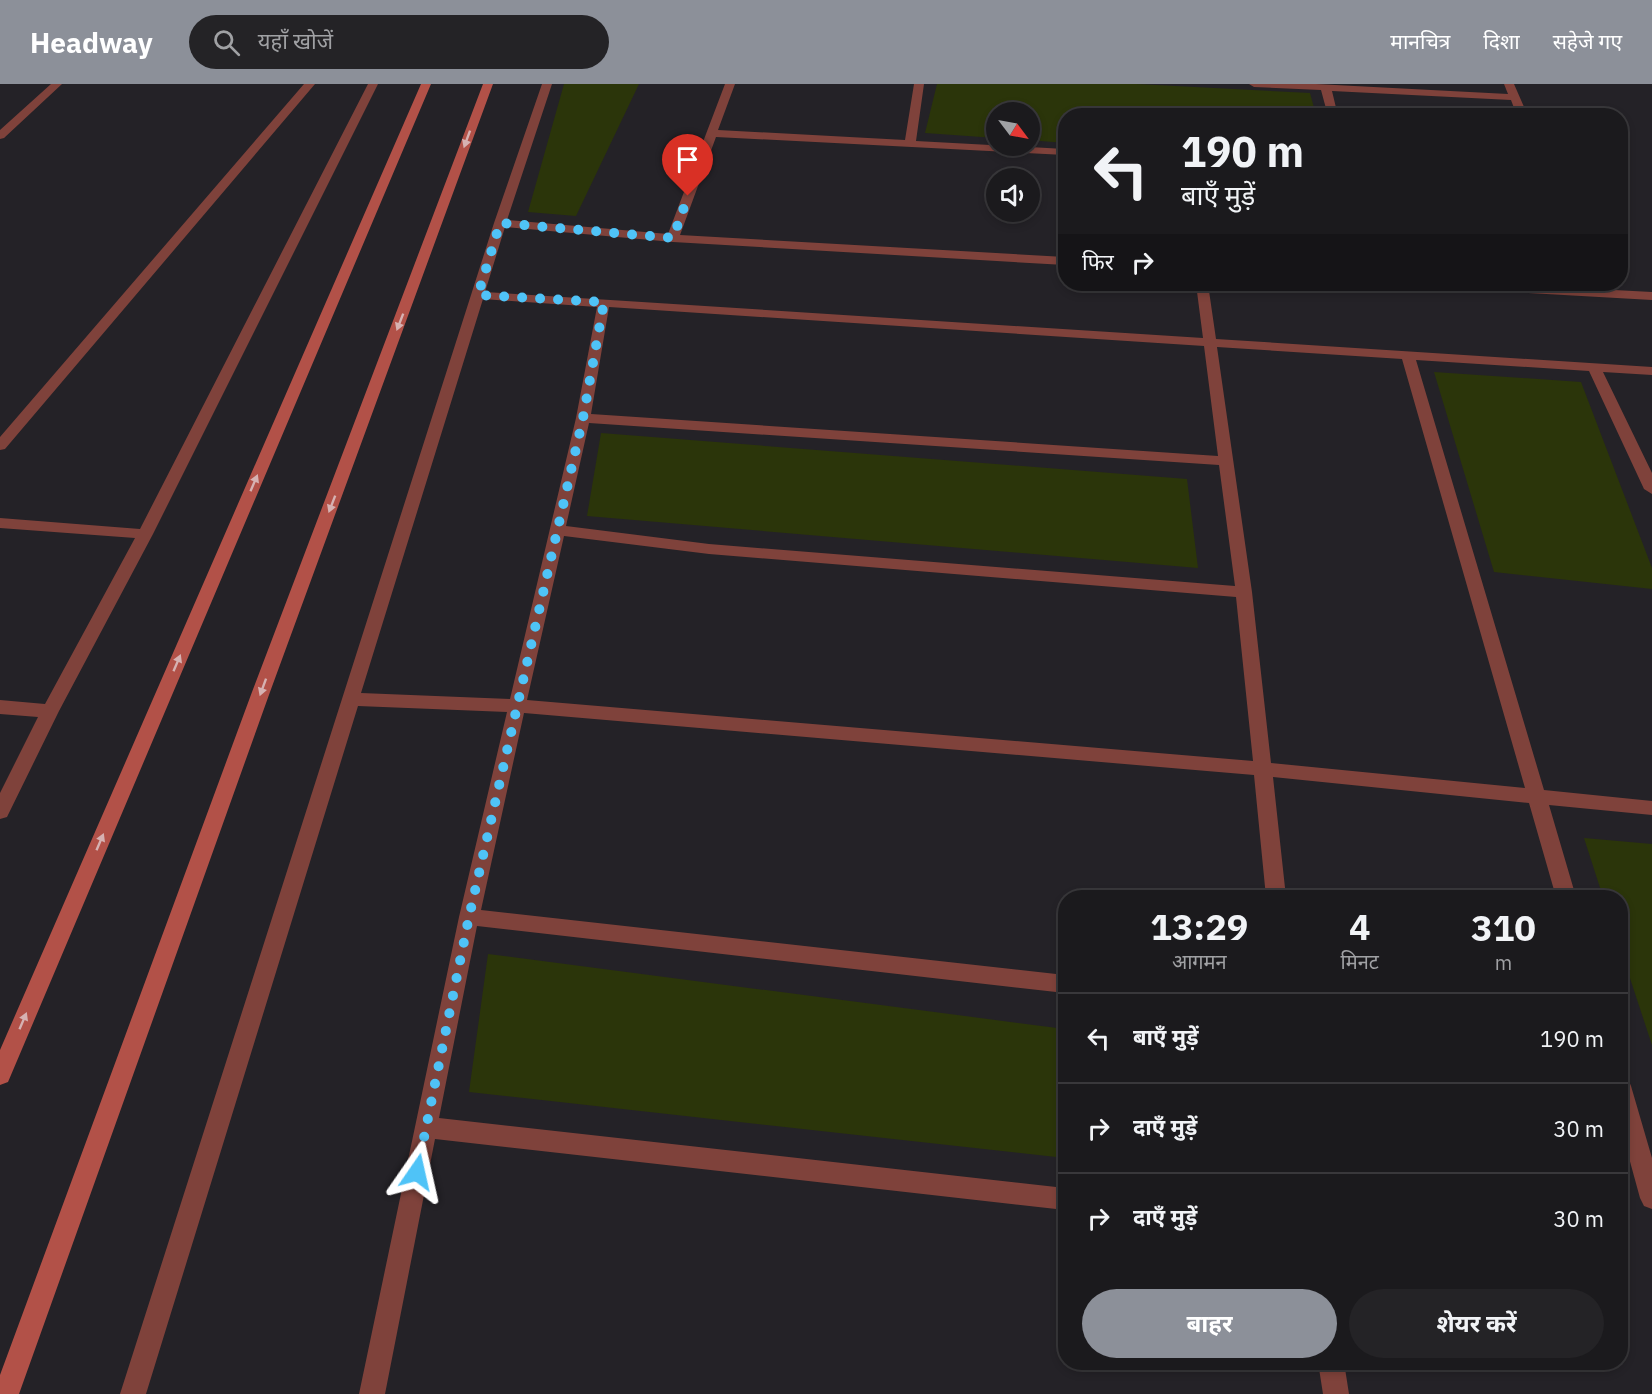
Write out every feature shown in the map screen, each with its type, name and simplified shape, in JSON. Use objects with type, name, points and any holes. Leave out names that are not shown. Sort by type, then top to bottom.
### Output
[{"type":"street","points":[[0,136],[57,84]]},
{"type":"street","points":[[0,446],[310,84]]},
{"type":"street","points":[[0,812],[50,711],[145,534],[373,84]]},
{"type":"street","points":[[0,1075],[426,84]]},
{"type":"street","points":[[6,1394],[261,692],[488,84]]},
{"type":"street","points":[[134,1394],[500,223],[547,84]]},
{"type":"street","points":[[673,238],[729,84]]},
{"type":"street","points":[[910,142],[919,84]]},
{"type":"street","points":[[1254,84],[1515,97]]},
{"type":"street","points":[[1509,84],[1520,108]]},
{"type":"street","points":[[1326,88],[1331,108]]},
{"type":"street","points":[[711,133],[1058,152]]},
{"type":"street","points":[[500,223],[673,238],[1058,261]]},
{"type":"street","points":[[1203,291],[1244,592],[1275,890]]},
{"type":"street","points":[[1624,291],[1652,296]]},
{"type":"street","points":[[478,295],[1652,371]]},
{"type":"street","points":[[372,1394],[469,917],[583,418],[604,302]]},
{"type":"street","points":[[1408,356],[1564,890]]},
{"type":"street","points":[[1594,367],[1652,489]]},
{"type":"street","points":[[583,418],[1226,460]]},
{"type":"street","points":[[0,523],[145,534]]},
{"type":"street","points":[[558,530],[709,549],[1244,592]]},
{"type":"street","points":[[352,699],[519,706],[1263,769],[1652,808]]},
{"type":"street","points":[[0,707],[50,711]]},
{"type":"street","points":[[469,917],[1058,983]]},
{"type":"street","points":[[1628,1114],[1652,1198]]},
{"type":"street","points":[[426,1127],[1058,1198]]},
{"type":"street","points":[[1332,1370],[1336,1394]]},
{"type":"green space","points":[[564,84],[639,84],[576,216],[528,212]]},
{"type":"green space","points":[[937,84],[1137,84],[1310,93],[1314,108],[1058,108],[1058,142],[1040,141],[1040,102],[986,102],[986,137],[925,133]]},
{"type":"green space","points":[[1434,372],[1581,382],[1652,568],[1652,589],[1494,572]]},
{"type":"green space","points":[[601,433],[1187,479],[1198,568],[587,516]]},
{"type":"green space","points":[[1584,838],[1652,844],[1652,1045],[1628,972],[1628,890],[1601,890]]},
{"type":"green space","points":[[488,954],[1058,1028],[1058,1157],[469,1092]]},
{"type":"route","points":[[417,1172],[469,917],[583,418],[604,302],[478,295],[500,223],[673,238],[688,196]]}]
